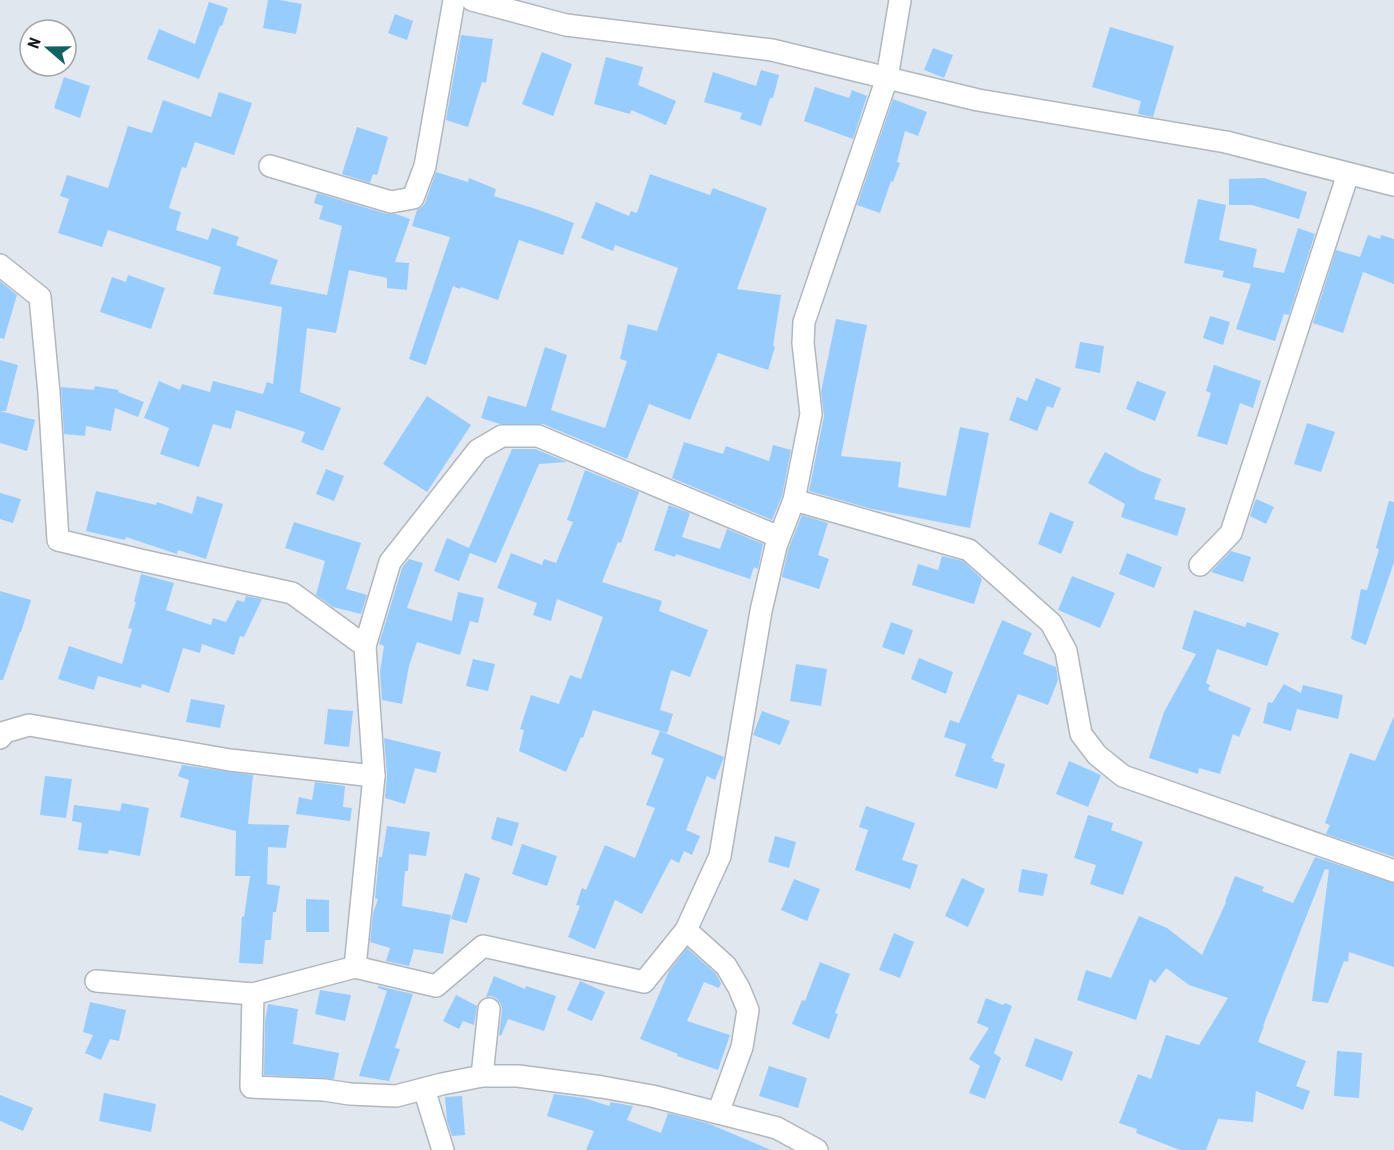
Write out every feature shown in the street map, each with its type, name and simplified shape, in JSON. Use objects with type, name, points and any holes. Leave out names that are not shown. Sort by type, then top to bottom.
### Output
[{"type":"street","points":[[270,166],[391,202],[413,198],[425,166],[454,0]]},
{"type":"street","points":[[472,0],[566,25],[772,50],[978,100],[1226,142],[1394,185]]},
{"type":"street","points":[[96,981],[253,994],[355,967],[436,986],[483,946],[644,982],[686,930],[720,856],[761,611],[776,546],[794,500],[811,414],[803,343],[804,322],[887,78],[900,0]]},
{"type":"street","points":[[1200,565],[1231,533],[1348,174]]},
{"type":"street","points":[[0,265],[40,297],[49,393],[58,540],[292,593],[365,646]]},
{"type":"street","points":[[355,967],[374,776],[365,646],[390,562],[478,450],[502,436],[538,436],[779,537]]},
{"type":"street","points":[[794,500],[969,550],[1051,623],[1066,651],[1082,734],[1097,755],[1124,776],[1394,871]]},
{"type":"street","points":[[2,732],[29,725],[230,760],[374,776]]},
{"type":"street","points":[[686,930],[726,966],[748,1010],[742,1047],[718,1113]]},
{"type":"street","points":[[253,994],[251,1087],[396,1096],[482,1076],[518,1076],[652,1096],[777,1128],[817,1150]]},
{"type":"street","points":[[482,1076],[489,1009]]},
{"type":"street","points":[[424,1089],[443,1150]]},
{"type":"building","points":[[268,0],[302,4],[296,34],[263,28]]},
{"type":"building","points":[[209,2],[228,8],[199,79],[147,59],[159,29],[195,44]]},
{"type":"building","points":[[395,14],[413,21],[407,40],[388,33]]},
{"type":"building","points":[[1110,27],[1174,46],[1153,117],[1138,114],[1141,101],[1092,87]]},
{"type":"building","points":[[461,35],[493,39],[486,83],[482,82],[468,127],[446,120]]},
{"type":"building","points":[[933,48],[953,55],[944,78],[924,70]]},
{"type":"building","points":[[542,52],[572,64],[553,116],[522,104]]},
{"type":"building","points":[[606,57],[643,67],[638,85],[676,101],[666,125],[631,110],[630,114],[594,104]]},
{"type":"building","points":[[761,70],[779,75],[773,98],[770,98],[761,126],[740,119],[742,113],[704,102],[713,72],[756,86]]},
{"type":"building","points":[[64,78],[90,86],[80,118],[54,108]]},
{"type":"building","points":[[815,87],[849,98],[852,90],[867,96],[853,139],[804,121]]},
{"type":"building","points":[[219,92],[252,103],[234,155],[195,142],[186,168],[182,167],[169,208],[181,212],[176,230],[208,240],[212,228],[239,237],[236,245],[278,260],[270,284],[327,295],[342,226],[319,219],[323,206],[314,203],[317,193],[410,219],[395,262],[409,263],[407,290],[387,288],[387,278],[349,270],[336,333],[307,328],[300,392],[341,408],[323,451],[301,442],[305,432],[236,410],[231,429],[213,424],[199,467],[160,454],[169,428],[144,418],[159,381],[180,390],[182,384],[210,392],[213,381],[263,394],[267,382],[273,384],[282,307],[213,294],[221,267],[108,230],[102,247],[58,233],[69,199],[60,196],[67,175],[108,188],[128,126],[152,133],[163,100],[211,117]]},
{"type":"building","points":[[893,99],[927,112],[918,136],[905,131],[897,162],[900,163],[880,213],[857,205]]},
{"type":"building","points":[[357,127],[388,137],[377,175],[373,174],[370,183],[342,174]]},
{"type":"building","points":[[436,172],[468,182],[469,178],[496,189],[494,196],[574,223],[563,255],[519,240],[498,300],[453,286],[426,365],[409,359],[450,237],[412,226],[417,210],[425,203]]},
{"type":"building","points":[[650,174],[710,195],[713,188],[767,208],[737,289],[781,295],[773,346],[775,347],[768,370],[718,353],[690,420],[649,404],[627,459],[543,424],[500,424],[481,418],[488,396],[526,407],[545,347],[567,355],[551,410],[605,428],[627,361],[620,359],[628,324],[657,331],[678,268],[615,245],[613,251],[581,238],[596,202],[629,216],[631,211],[637,213]]},
{"type":"building","points":[[1264,178],[1307,192],[1299,219],[1252,205],[1229,205],[1229,179]]},
{"type":"building","points":[[1198,199],[1226,205],[1219,240],[1257,249],[1253,267],[1284,273],[1298,228],[1315,234],[1289,315],[1284,314],[1275,341],[1236,329],[1251,284],[1222,277],[1224,271],[1184,263]]},
{"type":"building","points":[[1368,235],[1380,239],[1381,235],[1394,239],[1394,284],[1363,272],[1343,333],[1313,323],[1336,250],[1360,257]]},
{"type":"building","points":[[128,275],[165,288],[151,329],[100,312],[112,277],[126,282]]},
{"type":"building","points":[[0,281],[17,295],[4,339],[0,338]]},
{"type":"building","points":[[1210,316],[1230,322],[1223,345],[1203,338]]},
{"type":"building","points":[[836,319],[867,325],[841,456],[901,462],[898,487],[946,496],[960,427],[989,433],[970,528],[872,509],[809,491],[824,416],[821,392]]},
{"type":"building","points":[[1080,342],[1104,346],[1100,373],[1075,368]]},
{"type":"building","points":[[0,360],[18,365],[6,411],[0,411]]},
{"type":"building","points":[[1214,365],[1261,381],[1253,408],[1240,403],[1227,445],[1197,436],[1211,393],[1206,391]]},
{"type":"building","points":[[1036,378],[1061,388],[1053,408],[1047,406],[1037,431],[1009,420],[1017,397],[1027,401]]},
{"type":"building","points":[[1137,381],[1166,392],[1155,421],[1126,409]]},
{"type":"building","points":[[95,386],[119,390],[118,392],[144,402],[138,417],[115,408],[111,431],[86,426],[85,436],[64,434],[61,387],[94,390]]},
{"type":"building","points":[[427,396],[471,425],[427,492],[383,464]]},
{"type":"building","points":[[0,411],[35,420],[27,451],[0,443]]},
{"type":"building","points":[[1307,423],[1335,432],[1321,472],[1294,464]]},
{"type":"building","points":[[684,442],[723,454],[726,446],[769,461],[773,445],[791,450],[782,496],[772,520],[672,478]]},
{"type":"building","points":[[512,449],[535,449],[567,462],[539,464],[496,563],[470,553],[459,581],[434,571],[447,538],[469,548]]},
{"type":"building","points":[[1105,452],[1140,471],[1161,479],[1154,499],[1186,508],[1177,536],[1121,517],[1125,504],[1088,483]]},
{"type":"building","points":[[326,469],[344,476],[334,501],[316,494]]},
{"type":"building","points":[[585,470],[639,492],[621,543],[618,542],[602,582],[662,601],[659,611],[708,630],[690,677],[671,670],[660,710],[673,714],[667,733],[593,710],[583,738],[581,737],[566,772],[519,751],[524,730],[520,729],[531,695],[559,704],[570,675],[581,679],[603,617],[557,599],[551,621],[533,615],[537,603],[497,588],[511,553],[542,565],[544,559],[556,563],[573,522],[567,520]]},
{"type":"building","points":[[96,491],[156,505],[157,502],[192,514],[197,496],[223,504],[206,559],[178,550],[177,554],[126,537],[125,540],[86,531]]},
{"type":"building","points":[[0,493],[21,499],[13,523],[0,519]]},
{"type":"building","points":[[1256,499],[1274,507],[1266,524],[1250,516]]},
{"type":"building","points":[[1389,501],[1394,502],[1394,562],[1366,645],[1351,639],[1361,589],[1367,590],[1379,549],[1376,548]]},
{"type":"building","points":[[669,505],[690,513],[682,537],[720,549],[727,529],[763,544],[758,569],[754,567],[750,579],[676,554],[675,557],[654,550]]},
{"type":"building","points":[[1050,512],[1074,522],[1061,554],[1038,544]]},
{"type":"building","points":[[802,515],[828,523],[818,555],[829,559],[819,589],[782,577],[788,550]]},
{"type":"building","points":[[294,522],[361,543],[346,589],[367,595],[361,614],[333,607],[316,595],[325,561],[285,548]]},
{"type":"building","points":[[1231,551],[1251,557],[1243,582],[1211,572]]},
{"type":"building","points":[[1127,553],[1162,567],[1154,588],[1119,574]]},
{"type":"building","points":[[942,556],[963,561],[982,579],[974,604],[912,585],[918,564],[938,570]]},
{"type":"building","points":[[409,559],[423,563],[407,608],[452,621],[458,592],[484,598],[478,623],[470,621],[460,655],[417,642],[409,666],[402,704],[382,700],[380,672],[384,646],[379,644],[402,568]]},
{"type":"building","points":[[141,574],[174,583],[166,610],[211,625],[213,618],[226,622],[237,600],[244,602],[246,596],[262,599],[244,637],[240,636],[234,655],[202,644],[200,653],[183,648],[169,693],[142,684],[141,688],[98,676],[94,690],[58,679],[69,646],[122,664],[132,629],[128,628]]},
{"type":"building","points":[[1072,576],[1115,593],[1100,628],[1058,610]]},
{"type":"building","points":[[0,591],[31,600],[3,680],[0,680]]},
{"type":"building","points":[[1194,610],[1245,627],[1247,622],[1279,633],[1267,666],[1217,649],[1206,683],[1210,685],[1208,690],[1251,708],[1239,737],[1233,734],[1220,774],[1199,768],[1198,774],[1149,758],[1164,712],[1196,654],[1182,649]]},
{"type":"building","points":[[1002,620],[1032,633],[1023,654],[1056,667],[1058,680],[1048,705],[1018,694],[991,758],[994,759],[993,761],[1005,764],[997,789],[955,776],[966,744],[944,737],[950,720],[959,723]]},
{"type":"building","points":[[891,622],[913,630],[904,655],[882,647]]},
{"type":"building","points":[[919,658],[953,672],[946,694],[911,679]]},
{"type":"building","points":[[473,659],[495,664],[488,691],[466,686]]},
{"type":"building","points":[[796,664],[827,669],[821,706],[790,701]]},
{"type":"building","points":[[1284,684],[1301,693],[1303,685],[1343,695],[1338,719],[1297,709],[1291,731],[1263,723],[1268,702],[1272,703]]},
{"type":"building","points":[[191,699],[225,705],[220,728],[186,722]]},
{"type":"building","points":[[328,709],[353,711],[349,747],[324,744]]},
{"type":"building","points":[[762,711],[790,721],[780,745],[753,735]]},
{"type":"building","points":[[1394,716],[1394,857],[1326,834],[1330,825],[1325,823],[1350,753],[1375,761]]},
{"type":"building","points":[[660,731],[724,757],[715,780],[707,776],[686,830],[700,836],[692,855],[684,851],[679,863],[671,859],[642,914],[615,900],[595,949],[568,937],[580,906],[576,905],[582,888],[586,890],[605,845],[635,858],[655,808],[646,805],[664,759],[651,754]]},
{"type":"building","points":[[384,738],[441,752],[436,773],[415,768],[405,804],[385,798],[387,775]]},
{"type":"building","points":[[1069,761],[1101,775],[1088,807],[1056,794]]},
{"type":"building","points":[[182,765],[253,775],[248,824],[289,825],[286,848],[268,847],[267,884],[280,886],[276,912],[273,912],[271,940],[265,940],[263,964],[239,963],[242,916],[244,917],[250,876],[235,876],[236,831],[180,817],[189,780],[178,776]]},
{"type":"building","points":[[45,776],[72,779],[66,818],[40,815]]},
{"type":"building","points":[[315,782],[345,786],[343,807],[352,808],[350,821],[296,814],[299,797],[312,800]]},
{"type":"building","points":[[122,803],[149,808],[140,856],[109,850],[108,854],[78,850],[82,823],[72,821],[74,805],[120,811]]},
{"type":"building","points":[[866,806],[915,823],[902,860],[918,865],[910,889],[855,870],[868,830],[859,827]]},
{"type":"building","points":[[1088,815],[1113,823],[1111,830],[1143,842],[1123,895],[1090,884],[1096,865],[1074,858]]},
{"type":"building","points":[[497,817],[519,823],[512,846],[491,839]]},
{"type":"building","points":[[387,826],[430,832],[426,856],[409,854],[402,906],[451,915],[443,954],[414,949],[409,966],[386,961],[390,948],[370,942],[373,913],[378,899],[375,898],[379,857],[382,857]]},
{"type":"building","points":[[775,836],[796,842],[789,868],[768,862]]},
{"type":"building","points":[[522,844],[557,856],[547,886],[512,874]]},
{"type":"building","points":[[1315,857],[1394,883],[1394,967],[1349,952],[1348,962],[1344,961],[1328,1003],[1312,1001],[1329,870],[1325,869],[1258,1042],[1306,1061],[1296,1086],[1310,1091],[1303,1110],[1256,1091],[1253,1122],[1218,1119],[1206,1150],[1180,1150],[1136,1133],[1137,1129],[1119,1123],[1138,1074],[1151,1079],[1166,1035],[1199,1045],[1228,998],[1189,985],[1166,968],[1155,983],[1150,979],[1136,1020],[1077,1000],[1086,970],[1111,978],[1139,916],[1167,928],[1202,955],[1235,876],[1264,887],[1262,891],[1293,903]]},
{"type":"building","points":[[1022,869],[1048,874],[1043,896],[1018,892]]},
{"type":"building","points":[[465,873],[480,878],[467,923],[451,919]]},
{"type":"building","points":[[962,878],[985,889],[968,927],[945,916]]},
{"type":"building","points":[[794,879],[820,889],[807,921],[781,910]]},
{"type":"building","points":[[306,899],[329,900],[329,932],[306,932]]},
{"type":"building","points":[[894,933],[914,942],[900,978],[879,970]]},
{"type":"building","points":[[687,948],[716,974],[721,983],[719,988],[704,982],[687,1021],[730,1035],[718,1070],[677,1056],[678,1054],[640,1039],[669,971]]},
{"type":"building","points":[[820,962],[850,974],[835,1013],[838,1014],[829,1039],[792,1024],[802,1000],[805,1001]]},
{"type":"building","points":[[494,976],[525,989],[526,986],[556,996],[544,1031],[508,1019],[501,1036],[499,1035],[501,1004],[496,998],[486,997]]},
{"type":"building","points":[[580,981],[605,992],[592,1021],[567,1010]]},
{"type":"building","points":[[378,986],[413,994],[395,1048],[400,1049],[389,1081],[359,1076],[387,991]]},
{"type":"building","points":[[320,990],[351,995],[345,1021],[315,1014]]},
{"type":"building","points":[[456,995],[477,1006],[474,1025],[463,1021],[459,1029],[443,1021]]},
{"type":"building","points":[[986,998],[1012,1006],[994,1053],[1001,1058],[985,1099],[969,1093],[980,1066],[969,1059],[989,1028],[977,1023]]},
{"type":"building","points":[[90,1002],[126,1010],[119,1041],[110,1039],[101,1060],[85,1053],[93,1035],[83,1032]]},
{"type":"building","points":[[268,1004],[298,1009],[293,1044],[339,1053],[334,1079],[264,1075],[265,1021]]},
{"type":"building","points":[[1035,1038],[1073,1052],[1062,1081],[1025,1066]]},
{"type":"building","points":[[1337,1051],[1362,1053],[1359,1098],[1334,1096]]},
{"type":"building","points":[[769,1066],[807,1078],[798,1108],[759,1096]]},
{"type":"building","points":[[104,1093],[156,1104],[151,1132],[99,1121]]},
{"type":"building","points":[[554,1094],[584,1098],[609,1106],[611,1102],[633,1106],[627,1120],[661,1133],[668,1113],[707,1123],[771,1150],[586,1150],[594,1131],[547,1116]]},
{"type":"building","points":[[0,1095],[33,1108],[23,1131],[0,1121]]},
{"type":"building","points":[[462,1096],[465,1135],[452,1136],[447,1121],[445,1097]]}]
